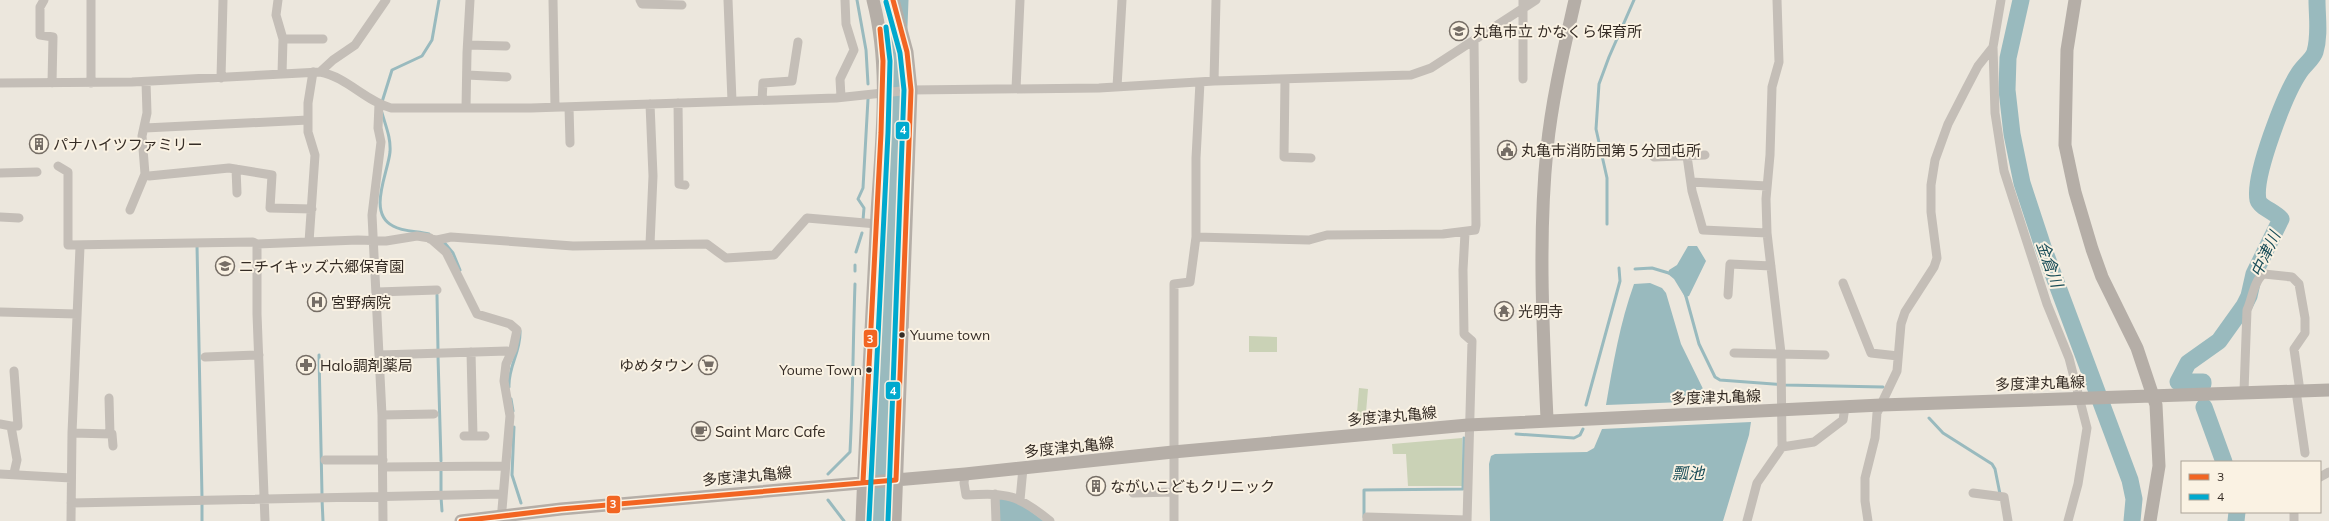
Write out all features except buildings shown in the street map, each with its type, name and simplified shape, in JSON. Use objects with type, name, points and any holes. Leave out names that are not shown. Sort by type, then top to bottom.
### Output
[{"type":"street","points":[[44,0],[40,7],[40,35],[53,37],[52,83]]},
{"type":"street","points":[[91,0],[91,83]]},
{"type":"street","points":[[221,78],[223,0]]},
{"type":"street","points":[[278,0],[276,15],[283,39],[282,74]]},
{"type":"street","points":[[309,242],[315,155],[308,132],[308,103],[317,72],[355,45],[386,0]]},
{"type":"street","points":[[466,108],[470,0]]},
{"type":"street","points":[[553,0],[555,107]]},
{"type":"street","points":[[640,0],[642,4],[682,5]]},
{"type":"street","points":[[728,0],[732,101]]},
{"type":"street","points":[[841,97],[840,79],[854,50],[846,24],[846,0]]},
{"type":"street","points":[[862,521],[868,481],[877,224],[886,92],[881,40],[874,0]]},
{"type":"street","points":[[1016,89],[1020,0]]},
{"type":"street","points":[[1117,87],[1122,0]]},
{"type":"street","points":[[1214,81],[1216,0]]},
{"type":"street","points":[[0,83],[146,82],[317,72],[331,74],[379,104],[391,108],[466,108],[555,107],[841,97],[907,90],[1117,87],[1285,78],[1411,75],[1431,68],[1474,40],[1523,4],[1536,0]]},
{"type":"street","points":[[1547,419],[1542,252],[1544,185],[1554,101],[1575,0]]},
{"type":"street","points":[[1747,521],[1757,483],[1782,447],[1781,353],[1767,233],[1767,186],[1772,88],[1779,62],[1777,0]]},
{"type":"street","points":[[2001,0],[1993,47],[1995,113],[2004,171],[2047,304],[2068,358],[2087,428],[2078,484],[2068,521]]},
{"type":"street","points":[[2075,0],[2067,50],[2064,120],[2065,145],[2092,249],[2102,277],[2137,348],[2156,405],[2160,447],[2159,466],[2150,521]]},
{"type":"street","points":[[895,1],[903,33],[907,90],[892,480],[895,521]]},
{"type":"street","points":[[1522,79],[1523,4]]},
{"type":"street","points":[[283,39],[323,39]]},
{"type":"street","points":[[1196,237],[1309,240],[1327,235],[1465,233],[1475,230],[1474,40]]},
{"type":"street","points":[[762,100],[763,83],[792,81],[798,42]]},
{"type":"street","points":[[468,45],[506,46]]},
{"type":"street","points":[[1868,521],[1865,501],[1865,478],[1875,438],[1877,413],[1897,371],[1901,324],[1905,312],[1932,271],[1937,258],[1931,212],[1931,185],[1935,160],[1948,124],[1970,80],[1978,66],[1993,47]]},
{"type":"street","points":[[467,75],[507,77]]},
{"type":"street","points":[[1285,78],[1284,157],[1311,158]]},
{"type":"street","points":[[130,210],[145,174],[142,136],[145,128],[148,102],[146,82]]},
{"type":"street","points":[[1174,521],[1174,284],[1190,282],[1196,237],[1196,158],[1200,82]]},
{"type":"street","points":[[678,103],[679,184],[684,185]]},
{"type":"street","points":[[379,104],[378,128],[381,142],[372,215],[380,355],[383,521]]},
{"type":"street","points":[[650,104],[653,176],[650,244]]},
{"type":"street","points":[[569,106],[570,143]]},
{"type":"street","points":[[145,128],[308,120]]},
{"type":"street","points":[[1654,158],[1705,154]]},
{"type":"street","points":[[1687,156],[1691,182],[1703,230],[1767,233]]},
{"type":"street","points":[[58,166],[68,172],[68,245],[80,247],[253,242],[257,244],[374,240],[386,242],[418,236],[434,239],[451,237],[573,246],[706,244],[726,258],[774,255],[808,218],[877,224]]},
{"type":"street","points":[[0,173],[16,168],[37,172]]},
{"type":"street","points":[[145,174],[149,176],[229,168],[272,175],[270,208],[312,209]]},
{"type":"street","points":[[236,169],[237,192]]},
{"type":"street","points":[[1691,182],[1767,186]]},
{"type":"street","points":[[0,217],[19,218]]},
{"type":"street","points":[[1367,521],[1367,518],[1467,520],[1468,425],[1472,341],[1464,334],[1463,270],[1465,233]]},
{"type":"street","points":[[434,239],[446,252],[477,314],[487,319],[510,324],[517,330],[514,348],[506,364],[504,381],[510,416],[501,519]]},
{"type":"street","points":[[257,244],[259,355],[265,521]]},
{"type":"street","points":[[71,521],[72,433],[80,247]]},
{"type":"street","points":[[1728,295],[1730,264],[1771,266]]},
{"type":"street","points":[[2244,392],[2247,310],[2252,300],[2257,281],[2264,274],[2292,277],[2299,284],[2305,318],[2305,333],[2294,349],[2306,453]]},
{"type":"street","points":[[1843,283],[1871,353],[1898,356]]},
{"type":"street","points":[[377,292],[437,290]]},
{"type":"street","points":[[0,312],[77,314]]},
{"type":"street","points":[[380,355],[507,351]]},
{"type":"street","points":[[471,352],[469,436],[485,436]]},
{"type":"street","points":[[1734,353],[1781,353],[1825,356]]},
{"type":"street","points":[[205,357],[259,355]]},
{"type":"street","points":[[0,424],[18,426],[14,371]]},
{"type":"street","name":"多度津丸亀線","points":[[461,521],[501,519],[559,509],[868,481],[965,474],[1173,452],[1547,419],[1881,405],[2329,390]]},
{"type":"street","points":[[109,398],[110,434],[112,434],[113,446]]},
{"type":"street","points":[[1782,447],[1814,442],[1843,420],[1845,407]]},
{"type":"street","points":[[382,416],[434,414]]},
{"type":"street","points":[[11,426],[17,460],[14,473]]},
{"type":"street","points":[[72,433],[110,434]]},
{"type":"street","points":[[325,460],[505,466]]},
{"type":"street","points":[[1020,500],[1023,468]]},
{"type":"street","points":[[0,474],[14,473],[71,478]]},
{"type":"street","points":[[965,474],[964,483],[966,495],[995,494],[1012,496],[1031,505],[1050,521]]},
{"type":"street","points":[[1132,493],[1174,492]]},
{"type":"street","points":[[1973,493],[2003,497],[2008,521]]},
{"type":"street","points":[[71,503],[502,494]]},
{"type":"street","points":[[995,494],[996,521]]},
{"type":"green space","points":[[1249,336],[1277,337],[1277,352],[1249,352]]},
{"type":"green space","points":[[1359,388],[1368,389],[1365,424],[1356,425]]},
{"type":"green space","points":[[1462,438],[1462,486],[1408,486],[1406,454],[1393,454],[1392,444]]},
{"type":"water","points":[[1688,246],[1697,246],[1706,261],[1689,296],[1685,297],[1674,279],[1668,274],[1669,270],[1677,265]]},
{"type":"water","points":[[1650,283],[1662,288],[1666,293],[1681,344],[1709,401],[1606,405],[1614,359],[1634,284]]},
{"type":"water","name":"瓢池","points":[[1751,422],[1749,435],[1723,521],[1490,521],[1489,464],[1491,456],[1495,454],[1587,452],[1594,448],[1602,429]]},
{"type":"water","points":[[1011,497],[1044,521],[1000,521],[998,499]]},
{"type":"waterway","points":[[382,102],[392,70],[422,56],[432,40],[439,0]]},
{"type":"waterway","points":[[857,0],[866,50],[868,84]]},
{"type":"waterway","points":[[880,521],[900,0]]},
{"type":"waterway","points":[[1607,224],[1607,178],[1596,129],[1599,84],[1634,0]]},
{"type":"waterway","name":"金倉川","points":[[2021,0],[2008,58],[2007,90],[2012,134],[2022,183],[2043,247],[2130,480],[2134,499],[2132,521]]},
{"type":"waterway","name":"中津川","points":[[2203,384],[2203,382],[2178,382],[2188,363],[2219,341],[2244,306],[2249,296],[2254,274],[2281,219],[2259,203],[2258,189],[2260,173],[2271,135],[2286,98],[2299,73],[2312,57],[2317,46],[2317,0]]},
{"type":"waterway","points":[[863,220],[864,208],[858,199],[863,188],[868,99]]},
{"type":"waterway","points":[[382,113],[388,132],[390,152],[381,192],[381,212],[385,220],[397,228],[429,234]]},
{"type":"waterway","points":[[856,252],[862,233]]},
{"type":"waterway","points":[[443,241],[453,253],[460,270]]},
{"type":"waterway","points":[[197,245],[202,497]]},
{"type":"waterway","points":[[855,265],[855,271]]},
{"type":"waterway","points":[[1586,405],[1620,281],[1619,268]]},
{"type":"waterway","points":[[1635,269],[1652,268],[1672,274]]},
{"type":"waterway","points":[[828,474],[850,452],[855,284]]},
{"type":"waterway","points":[[1685,293],[1699,344],[1715,377],[1720,380],[1785,385],[1883,387]]},
{"type":"waterway","points":[[437,295],[438,350]]},
{"type":"waterway","points":[[509,387],[510,372],[519,346],[520,331]]},
{"type":"waterway","points":[[319,355],[322,494]]},
{"type":"waterway","points":[[438,356],[441,461]]},
{"type":"waterway","points":[[511,399],[513,411]]},
{"type":"waterway","name":"中津川","points":[[2204,407],[2224,461]]},
{"type":"waterway","points":[[1929,418],[1943,433],[1992,464],[1995,469],[2000,494]]},
{"type":"waterway","points":[[514,427],[512,475],[521,503]]},
{"type":"waterway","points":[[1516,434],[1574,438],[1580,435],[1583,429]]},
{"type":"waterway","points":[[1364,517],[1364,490],[1463,489],[1464,438]]},
{"type":"waterway","points":[[441,470],[441,491]]},
{"type":"waterway","points":[[441,497],[442,511]]},
{"type":"waterway","points":[[322,499],[323,521]]},
{"type":"waterway","points":[[828,500],[844,521]]},
{"type":"waterway","points":[[202,502],[202,521]]},
{"type":"waterway","name":"中津川","points":[[2236,521],[2237,513]]},
{"type":"transit line","name":"3","points":[[461,521],[561,509],[896,480],[911,90],[907,52],[893,0]]},
{"type":"transit line","name":"4","points":[[886,2],[900,53],[904,90],[888,521]]},
{"type":"transit line","name":"4","points":[[869,521],[888,133],[890,61],[886,27]]},
{"type":"transit line","name":"3","points":[[863,482],[881,133],[883,61],[880,29]]},
{"type":"place","name":"丸亀市立 かなくら保育所","points":[[1459,31]]},
{"type":"place","name":"パナハイツファミリー","points":[[39,144]]},
{"type":"place","name":"丸亀市消防団第５分団屯所","points":[[1507,150]]},
{"type":"place","name":"ニチイキッズ六郷保育園","points":[[225,266]]},
{"type":"place","name":"宮野病院","points":[[317,302]]},
{"type":"place","name":"光明寺","points":[[1504,311]]},
{"type":"place","name":"Yuume town","points":[[902,335]]},
{"type":"place","name":"Halo調剤薬局","points":[[306,365]]},
{"type":"place","name":"ゆめタウン","points":[[708,365]]},
{"type":"place","name":"Youme Town","points":[[869,370]]},
{"type":"place","name":"Saint Marc Cafe","points":[[701,431]]},
{"type":"place","name":"ながいこどもクリニック","points":[[1096,486]]}]
